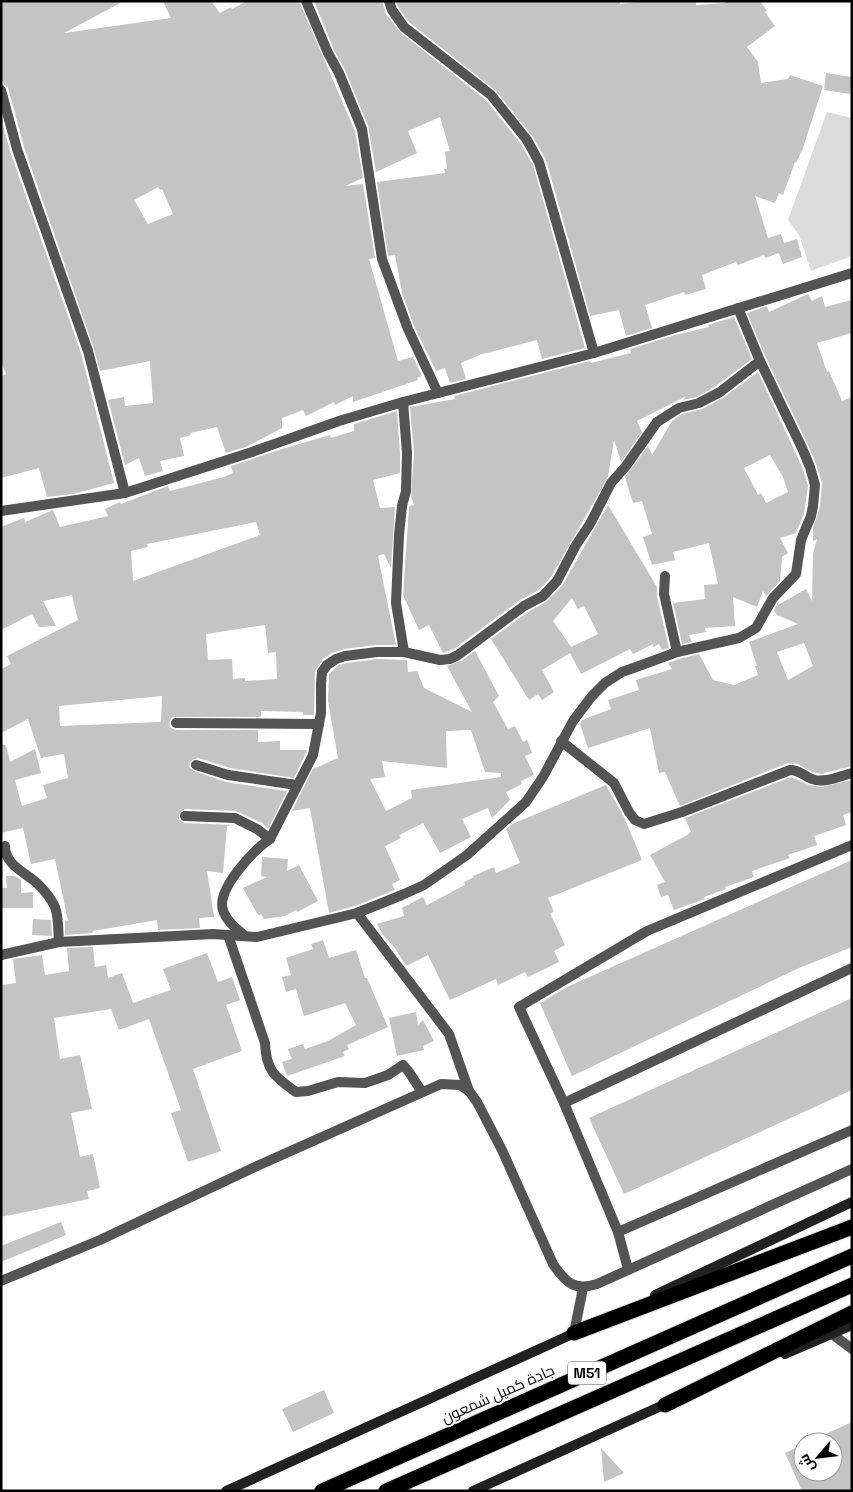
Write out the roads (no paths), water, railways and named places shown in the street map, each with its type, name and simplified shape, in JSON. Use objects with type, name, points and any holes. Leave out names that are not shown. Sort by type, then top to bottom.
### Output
[{"type":"highway","points":[[574,1333],[852,1227]]},
{"type":"highway","name":"جادة كميل شمعون","points":[[322,1491],[852,1256]]},
{"type":"highway","name":"M51","points":[[386,1491],[852,1285]]},
{"type":"highway","points":[[665,1405],[852,1313]]},
{"type":"main road","name":"جادة كميل شمعون","points":[[226,1491],[574,1333],[852,1202]]},
{"type":"main road","points":[[473,1491],[665,1405],[852,1325]]},
{"type":"street","points":[[306,1],[328,53],[339,73],[362,130],[382,259],[408,329],[438,393]]},
{"type":"street","points":[[389,1],[392,10],[404,26],[490,95],[527,140],[538,162],[594,353]]},
{"type":"street","points":[[1,90],[17,149],[88,351],[125,493]]},
{"type":"street","points":[[1,511],[125,493],[252,452],[339,421],[403,402],[594,353],[852,273]]},
{"type":"street","points":[[1,955],[58,942],[213,934],[257,937],[357,913],[424,885],[489,837],[535,791],[561,741],[583,706],[605,683],[622,672],[677,652],[739,638],[756,628],[773,598],[796,574],[801,540],[811,516],[815,485],[810,466],[760,361],[738,308]]},
{"type":"street","points":[[246,936],[226,917],[222,898],[236,873],[260,845],[270,839],[313,755],[319,724],[320,683],[322,672],[327,665],[336,659],[354,654],[376,652],[404,652],[440,660],[450,659],[524,606],[543,596],[557,581],[576,545],[590,524],[611,482],[626,466],[657,422],[679,408],[699,403],[720,392],[760,361]]},
{"type":"street","points":[[403,402],[407,453],[406,490],[400,525],[396,603],[404,652]]},
{"type":"street","points":[[665,576],[664,594],[677,652]]},
{"type":"street","points":[[176,723],[319,724]]},
{"type":"street","points":[[561,741],[614,783],[629,812],[636,820],[644,824],[682,812],[790,770],[798,770],[813,780],[823,781],[852,773]]},
{"type":"street","points":[[196,765],[228,775],[297,785]]},
{"type":"street","points":[[185,816],[235,818],[270,839]]},
{"type":"street","points":[[628,1269],[618,1232],[564,1103],[519,1007],[647,931],[852,845]]},
{"type":"street","points":[[5,846],[5,852],[12,863],[39,885],[52,902],[58,923],[58,942]]},
{"type":"street","points":[[357,913],[449,1034],[469,1091],[482,1111],[502,1150],[553,1264],[561,1276],[572,1285],[583,1288],[597,1284],[852,1169]]},
{"type":"street","points":[[228,935],[265,1043],[269,1067],[276,1078],[296,1092],[308,1091],[338,1082],[365,1082],[388,1075],[403,1065],[422,1092]]},
{"type":"street","points":[[564,1103],[852,968]]},
{"type":"street","points":[[1,1281],[100,1240],[258,1166],[441,1084],[460,1085],[469,1091]]},
{"type":"street","points":[[618,1232],[852,1130]]},
{"type":"street","points":[[574,1333],[583,1288]]},
{"type":"street","points":[[832,1334],[852,1349]]}]
